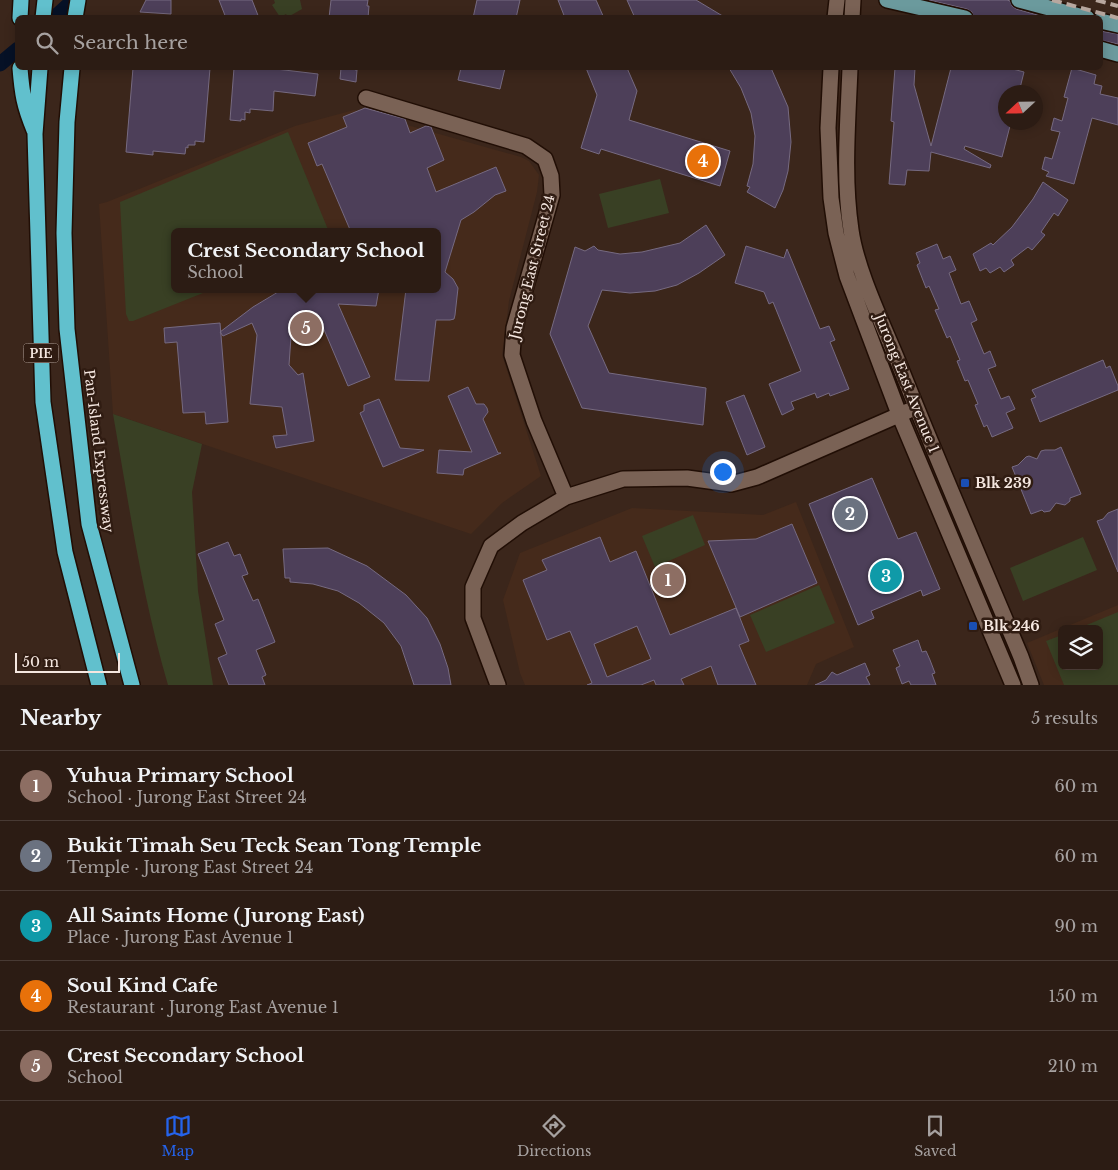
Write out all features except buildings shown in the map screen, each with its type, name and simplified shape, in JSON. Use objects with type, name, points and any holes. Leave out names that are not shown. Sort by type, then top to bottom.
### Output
[{"type":"highway","points":[[20,15],[21,0]]},
{"type":"highway","points":[[20,70],[25,108],[36,134]]},
{"type":"highway","name":"PIE","points":[[40,70],[36,134],[43,402],[65,552],[99,685]]},
{"type":"highway","name":"Pan-Island Expressway","points":[[72,70],[67,122],[64,233],[67,329],[89,524],[132,685]]},
{"type":"main road","points":[[887,0],[952,15]]},
{"type":"main road","points":[[1019,0],[1076,15]]},
{"type":"main road","points":[[1103,22],[1118,26]]},
{"type":"main road","points":[[1103,50],[1118,54]]},
{"type":"street","points":[[835,15],[837,0]]},
{"type":"street","points":[[852,15],[853,0]]},
{"type":"street","name":"Jurong East Avenue 1","points":[[831,70],[828,128],[831,198],[836,234],[847,276],[900,414],[1013,685]]},
{"type":"street","name":"Jurong East Avenue 1","points":[[850,70],[847,136],[848,195],[851,231],[861,269],[916,408],[1021,657],[1031,685]]},
{"type":"street","name":"Jurong East Street 24","points":[[366,98],[526,146],[545,159],[551,176],[552,195],[514,328],[512,355],[534,421],[566,496]]},
{"type":"street","points":[[498,685],[473,618],[473,587],[491,546],[522,523],[566,496],[623,479],[687,478],[731,484],[757,477],[916,408]]},
{"type":"shaded area","points":[[354,110],[521,157],[529,161],[539,175],[537,192],[509,301],[502,355],[541,476],[502,503],[471,534],[113,414],[99,204],[295,126]]},
{"type":"shaded area","points":[[796,502],[854,647],[816,664],[807,685],[525,685],[520,673],[503,600],[520,553],[632,508],[763,515]]},
{"type":"shaded area","points":[[1118,605],[1118,685],[1044,685],[1027,643],[1058,630],[1058,670],[1103,670],[1103,625],[1070,625]]},
{"type":"green space","points":[[274,0],[300,0],[302,9],[292,15],[279,15],[272,5],[275,3]]},
{"type":"green space","points":[[288,132],[327,228],[171,228],[171,293],[203,293],[129,321],[126,314],[120,202]]},
{"type":"green space","points":[[660,179],[669,213],[608,228],[599,194]]},
{"type":"green space","points":[[113,414],[202,444],[192,492],[198,591],[213,685],[168,685],[143,584]]},
{"type":"green space","points":[[693,515],[705,545],[655,567],[642,536]]},
{"type":"green space","points":[[1083,537],[1097,570],[1023,601],[1010,568]]},
{"type":"green space","points":[[819,585],[835,623],[766,652],[750,615]]},
{"type":"green space","points":[[1118,612],[1118,685],[1064,685],[1046,641],[1058,636],[1058,670],[1103,670],[1103,625],[1087,625]]},
{"type":"waterway","points":[[57,15],[74,0]]},
{"type":"waterway","points":[[0,64],[15,52]]},
{"type":"railway","points":[[1052,0],[1118,18]]},
{"type":"railway","points":[[1096,0],[1118,6]]},
{"type":"place","name":"Soul Kind Cafe","points":[[703,161]]},
{"type":"place","name":"Crest Secondary School","points":[[306,328]]},
{"type":"place","name":"Blk 239","points":[[965,483]]},
{"type":"place","name":"Bukit Timah Seu Teck Sean Tong Temple","points":[[850,514]]},
{"type":"place","name":"All Saints Home (Jurong East)","points":[[886,576]]},
{"type":"place","name":"Yuhua Primary School","points":[[668,580]]},
{"type":"place","name":"Blk 246","points":[[973,626]]}]
